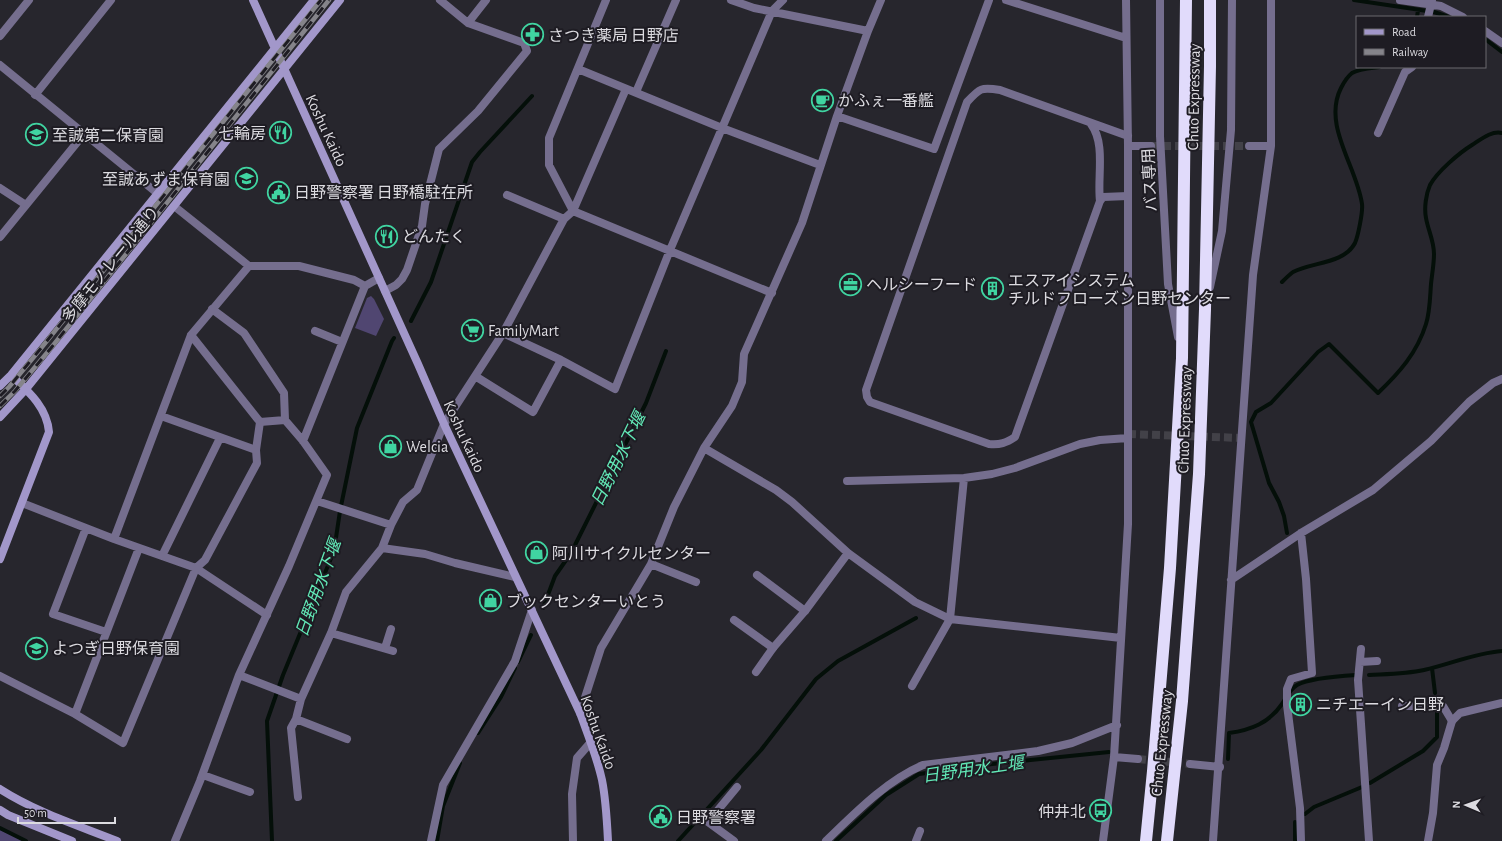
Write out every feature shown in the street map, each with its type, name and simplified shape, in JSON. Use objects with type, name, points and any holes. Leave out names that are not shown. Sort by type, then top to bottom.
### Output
[{"type":"highway","name":"Chuo Expressway","points":[[1146,841],[1170,568],[1182,358],[1186,0]]},
{"type":"highway","name":"Chuo Expressway","points":[[1167,841],[1182,701],[1196,505],[1205,309],[1210,0]]},
{"type":"main road","points":[[253,0],[275,48]]},
{"type":"main road","name":"多摩モノレール通り","points":[[0,386],[314,0]]},
{"type":"main road","name":"多摩モノレール通り","points":[[0,417],[26,389],[340,0]]},
{"type":"main road","name":"Koshu Kaido","points":[[275,48],[444,424],[580,713],[591,742],[602,780],[607,812],[608,841]]},
{"type":"main road","points":[[0,559],[48,432],[48,422],[39,403],[10,375]]},
{"type":"main road","points":[[0,789],[15,798],[53,816],[117,841]]},
{"type":"main road","points":[[0,810],[8,815],[72,841]]},
{"type":"street","points":[[0,36],[29,0]]},
{"type":"street","points":[[35,94],[111,0]]},
{"type":"street","points":[[385,291],[396,285],[402,279],[407,270],[422,226],[425,204],[439,149],[478,110],[526,51],[524,43],[468,23],[440,0]]},
{"type":"street","points":[[468,23],[486,0]]},
{"type":"street","points":[[606,0],[549,138],[549,165],[573,211],[772,292]]},
{"type":"street","points":[[636,92],[676,0]]},
{"type":"street","points":[[731,0],[754,8],[868,31]]},
{"type":"street","points":[[503,333],[561,360],[615,389],[670,250],[772,11],[783,0]]},
{"type":"street","points":[[580,713],[601,648],[651,564],[674,508],[704,448],[732,406],[742,382],[744,354],[802,223],[837,116],[881,0]]},
{"type":"street","points":[[837,116],[934,149],[989,0]]},
{"type":"street","points":[[1006,0],[1126,38]]},
{"type":"street","points":[[1103,841],[1114,757],[1128,524],[1128,136],[1126,0]]},
{"type":"street","name":"バス専用","points":[[1160,0],[1160,136],[1168,276],[1182,358]]},
{"type":"street","points":[[1205,309],[1224,216],[1231,130],[1232,0]]},
{"type":"street","points":[[1213,841],[1220,767],[1231,580],[1253,275],[1271,146],[1271,0]]},
{"type":"street","points":[[1400,0],[1430,9],[1441,6],[1461,16]]},
{"type":"street","points":[[1486,32],[1502,43]]},
{"type":"street","points":[[0,65],[158,193]]},
{"type":"street","points":[[1378,133],[1405,72],[1411,68]]},
{"type":"street","points":[[578,69],[722,128],[820,165]]},
{"type":"street","points":[[298,797],[291,728],[296,719],[301,699],[331,633],[346,592],[382,548],[391,525],[403,502],[417,490],[444,424],[503,333],[564,219],[573,211],[626,88]]},
{"type":"street","points":[[1128,136],[1091,124],[1000,90],[985,88],[976,93],[967,102],[866,390],[867,397],[870,402],[989,444],[1000,445],[1015,437],[1100,201],[1103,197],[1128,196]]},
{"type":"street","points":[[1091,124],[1096,130],[1100,147],[1098,189],[1100,201]]},
{"type":"street","points":[[0,237],[84,134]]},
{"type":"street","points":[[1128,146],[1151,146]]},
{"type":"street","points":[[1249,146],[1271,146]]},
{"type":"street","points":[[0,188],[26,205]]},
{"type":"street","points":[[507,194],[564,219]]},
{"type":"street","points":[[174,206],[249,266],[299,266],[354,280],[365,286]]},
{"type":"street","points":[[114,539],[191,335],[249,266]]},
{"type":"street","points":[[303,441],[365,286],[379,278]]},
{"type":"street","points":[[175,841],[203,775],[239,675],[289,566],[327,475],[303,441],[285,420],[284,393],[244,333],[212,309]]},
{"type":"street","points":[[315,332],[342,342]]},
{"type":"street","points":[[0,676],[75,714],[123,743],[196,568],[205,560],[257,463],[256,450],[260,422],[191,335]]},
{"type":"street","points":[[474,376],[533,412],[561,360]]},
{"type":"street","points":[[1231,580],[1301,533],[1373,490],[1431,441],[1469,402],[1492,383],[1502,379]]},
{"type":"street","points":[[161,416],[256,450]]},
{"type":"street","points":[[260,422],[285,420]]},
{"type":"street","points":[[162,556],[220,438]]},
{"type":"street","points":[[847,480],[964,478],[992,474],[1015,468],[1080,444],[1100,440],[1128,438]]},
{"type":"street","points":[[704,448],[776,490],[792,502],[848,553],[916,602],[950,620],[1121,638]]},
{"type":"street","points":[[912,686],[950,620],[964,478]]},
{"type":"street","points":[[316,501],[391,525]]},
{"type":"street","points":[[22,503],[114,539],[196,568],[267,615]]},
{"type":"street","points":[[86,528],[53,614],[106,632]]},
{"type":"street","points":[[1301,533],[1306,579],[1312,672],[1290,679],[1287,689],[1287,705],[1300,808],[1301,841]]},
{"type":"street","points":[[75,714],[139,548]]},
{"type":"street","points":[[382,548],[425,554],[455,563],[515,577]]},
{"type":"street","points":[[756,672],[773,648],[805,611],[848,553]]},
{"type":"street","points":[[651,564],[696,582]]},
{"type":"street","points":[[757,575],[805,611]]},
{"type":"street","points":[[431,841],[443,785],[514,661],[532,610]]},
{"type":"street","points":[[734,620],[773,648]]},
{"type":"street","points":[[384,648],[391,629]]},
{"type":"street","points":[[331,633],[393,651]]},
{"type":"street","points":[[1361,649],[1358,680],[1369,841]]},
{"type":"street","points":[[1360,662],[1377,661]]},
{"type":"street","points":[[239,675],[301,699]]},
{"type":"street","points":[[1428,841],[1433,812],[1437,765],[1452,721],[1460,713],[1502,703]]},
{"type":"street","points":[[1402,706],[1443,706],[1452,721]]},
{"type":"street","points":[[296,719],[347,739]]},
{"type":"street","points":[[826,841],[882,792],[912,770],[923,765],[1038,751],[1072,743],[1116,725]]},
{"type":"street","points":[[573,841],[572,794],[577,758],[591,742]]},
{"type":"street","points":[[1114,757],[1138,760]]},
{"type":"street","points":[[1190,764],[1220,767]]},
{"type":"street","points":[[203,775],[250,792]]},
{"type":"street","points":[[734,841],[708,822],[737,787]]},
{"type":"street","points":[[916,841],[920,831]]},
{"type":"shaded area","points":[[371,296],[384,319],[376,336],[355,328],[367,298]]},
{"type":"shaded area","points":[[0,830],[24,841],[0,841]]},
{"type":"waterway","name":"日野用水上堰","points":[[1354,0],[1434,12],[1446,16]]},
{"type":"waterway","name":"日野用水上堰","points":[[1417,16],[1418,10]]},
{"type":"waterway","name":"日野用水上堰","points":[[1486,40],[1502,52]]},
{"type":"waterway","points":[[1282,282],[1293,272],[1336,259],[1350,250],[1355,243],[1360,224],[1362,204],[1359,190],[1342,146],[1338,131],[1336,102],[1342,86],[1352,73],[1373,68]]},
{"type":"waterway","name":"日野用水下堰","points":[[411,321],[431,282],[472,162],[532,96]]},
{"type":"waterway","points":[[1287,533],[1284,516],[1279,502],[1269,483],[1251,422],[1256,412],[1271,403],[1318,352],[1329,344],[1378,393],[1393,378],[1418,344],[1428,315],[1434,262],[1433,245],[1425,214],[1427,193],[1430,185],[1443,169],[1467,148],[1490,134],[1498,132],[1502,133]]},
{"type":"waterway","name":"日野用水下堰","points":[[272,841],[267,721],[283,675],[334,551],[340,511],[357,428],[394,338]]},
{"type":"waterway","name":"日野用水下堰","points":[[543,608],[555,576],[571,553],[646,403],[666,351]]},
{"type":"waterway","points":[[678,841],[761,750],[816,679],[838,661],[916,618]]},
{"type":"waterway","name":"日野用水下堰","points":[[518,662],[531,635]]},
{"type":"waterway","name":"日野用水上堰","points":[[1369,675],[1397,674],[1434,668],[1482,654],[1502,651]]},
{"type":"waterway","name":"日野用水下堰","points":[[478,733],[501,697],[515,668]]},
{"type":"waterway","points":[[1432,668],[1435,693]]},
{"type":"waterway","name":"日野用水上堰","points":[[1228,759],[1229,733],[1252,728],[1265,721],[1277,711],[1290,691],[1297,685],[1317,679],[1356,675]]},
{"type":"waterway","points":[[1370,783],[1423,751],[1437,737],[1437,710]]},
{"type":"waterway","name":"日野用水上堰","points":[[836,841],[886,795],[919,774],[992,764],[1109,752]]},
{"type":"waterway","name":"日野用水下堰","points":[[437,841],[443,806],[460,763]]},
{"type":"waterway","points":[[1305,814],[1314,807],[1362,787]]},
{"type":"waterway","points":[[1295,822],[1295,841]]},
{"type":"waterway","points":[[0,828],[26,841]]},
{"type":"tunnel","points":[[1151,146],[1249,146]]},
{"type":"tunnel","points":[[1128,434],[1242,438]]},
{"type":"tunnel","points":[[1138,759],[1190,764]]},
{"type":"railway","points":[[0,396],[42,347],[321,0]]},
{"type":"railway","points":[[0,406],[15,391],[51,348],[329,0]]},
{"type":"place","name":"さつき薬局 日野店","points":[[533,35]]},
{"type":"place","name":"かふぇ一番艦","points":[[823,100]]},
{"type":"place","name":"七輪房","points":[[281,133]]},
{"type":"place","name":"至誠第二保育園","points":[[37,135]]},
{"type":"place","name":"至誠あずま保育園","points":[[246,179]]},
{"type":"place","name":"日野警察署 日野橋駐在所","points":[[279,192]]},
{"type":"place","name":"どんたく","points":[[387,236]]},
{"type":"place","name":"ヘルシーフード","points":[[851,284]]},
{"type":"place","name":"エスアイシステム チルドフローズン日野センター","points":[[993,289]]},
{"type":"place","name":"FamilyMart","points":[[472,330]]},
{"type":"place","name":"Welcia","points":[[391,446]]},
{"type":"place","name":"阿川サイクルセンター","points":[[537,553]]},
{"type":"place","name":"ブックセンターいとう","points":[[490,601]]},
{"type":"place","name":"よつぎ日野保育園","points":[[36,648]]},
{"type":"place","name":"ニチエーイン日野","points":[[1300,704]]},
{"type":"place","name":"仲井北","points":[[1101,811]]},
{"type":"place","name":"日野警察署","points":[[660,817]]}]
